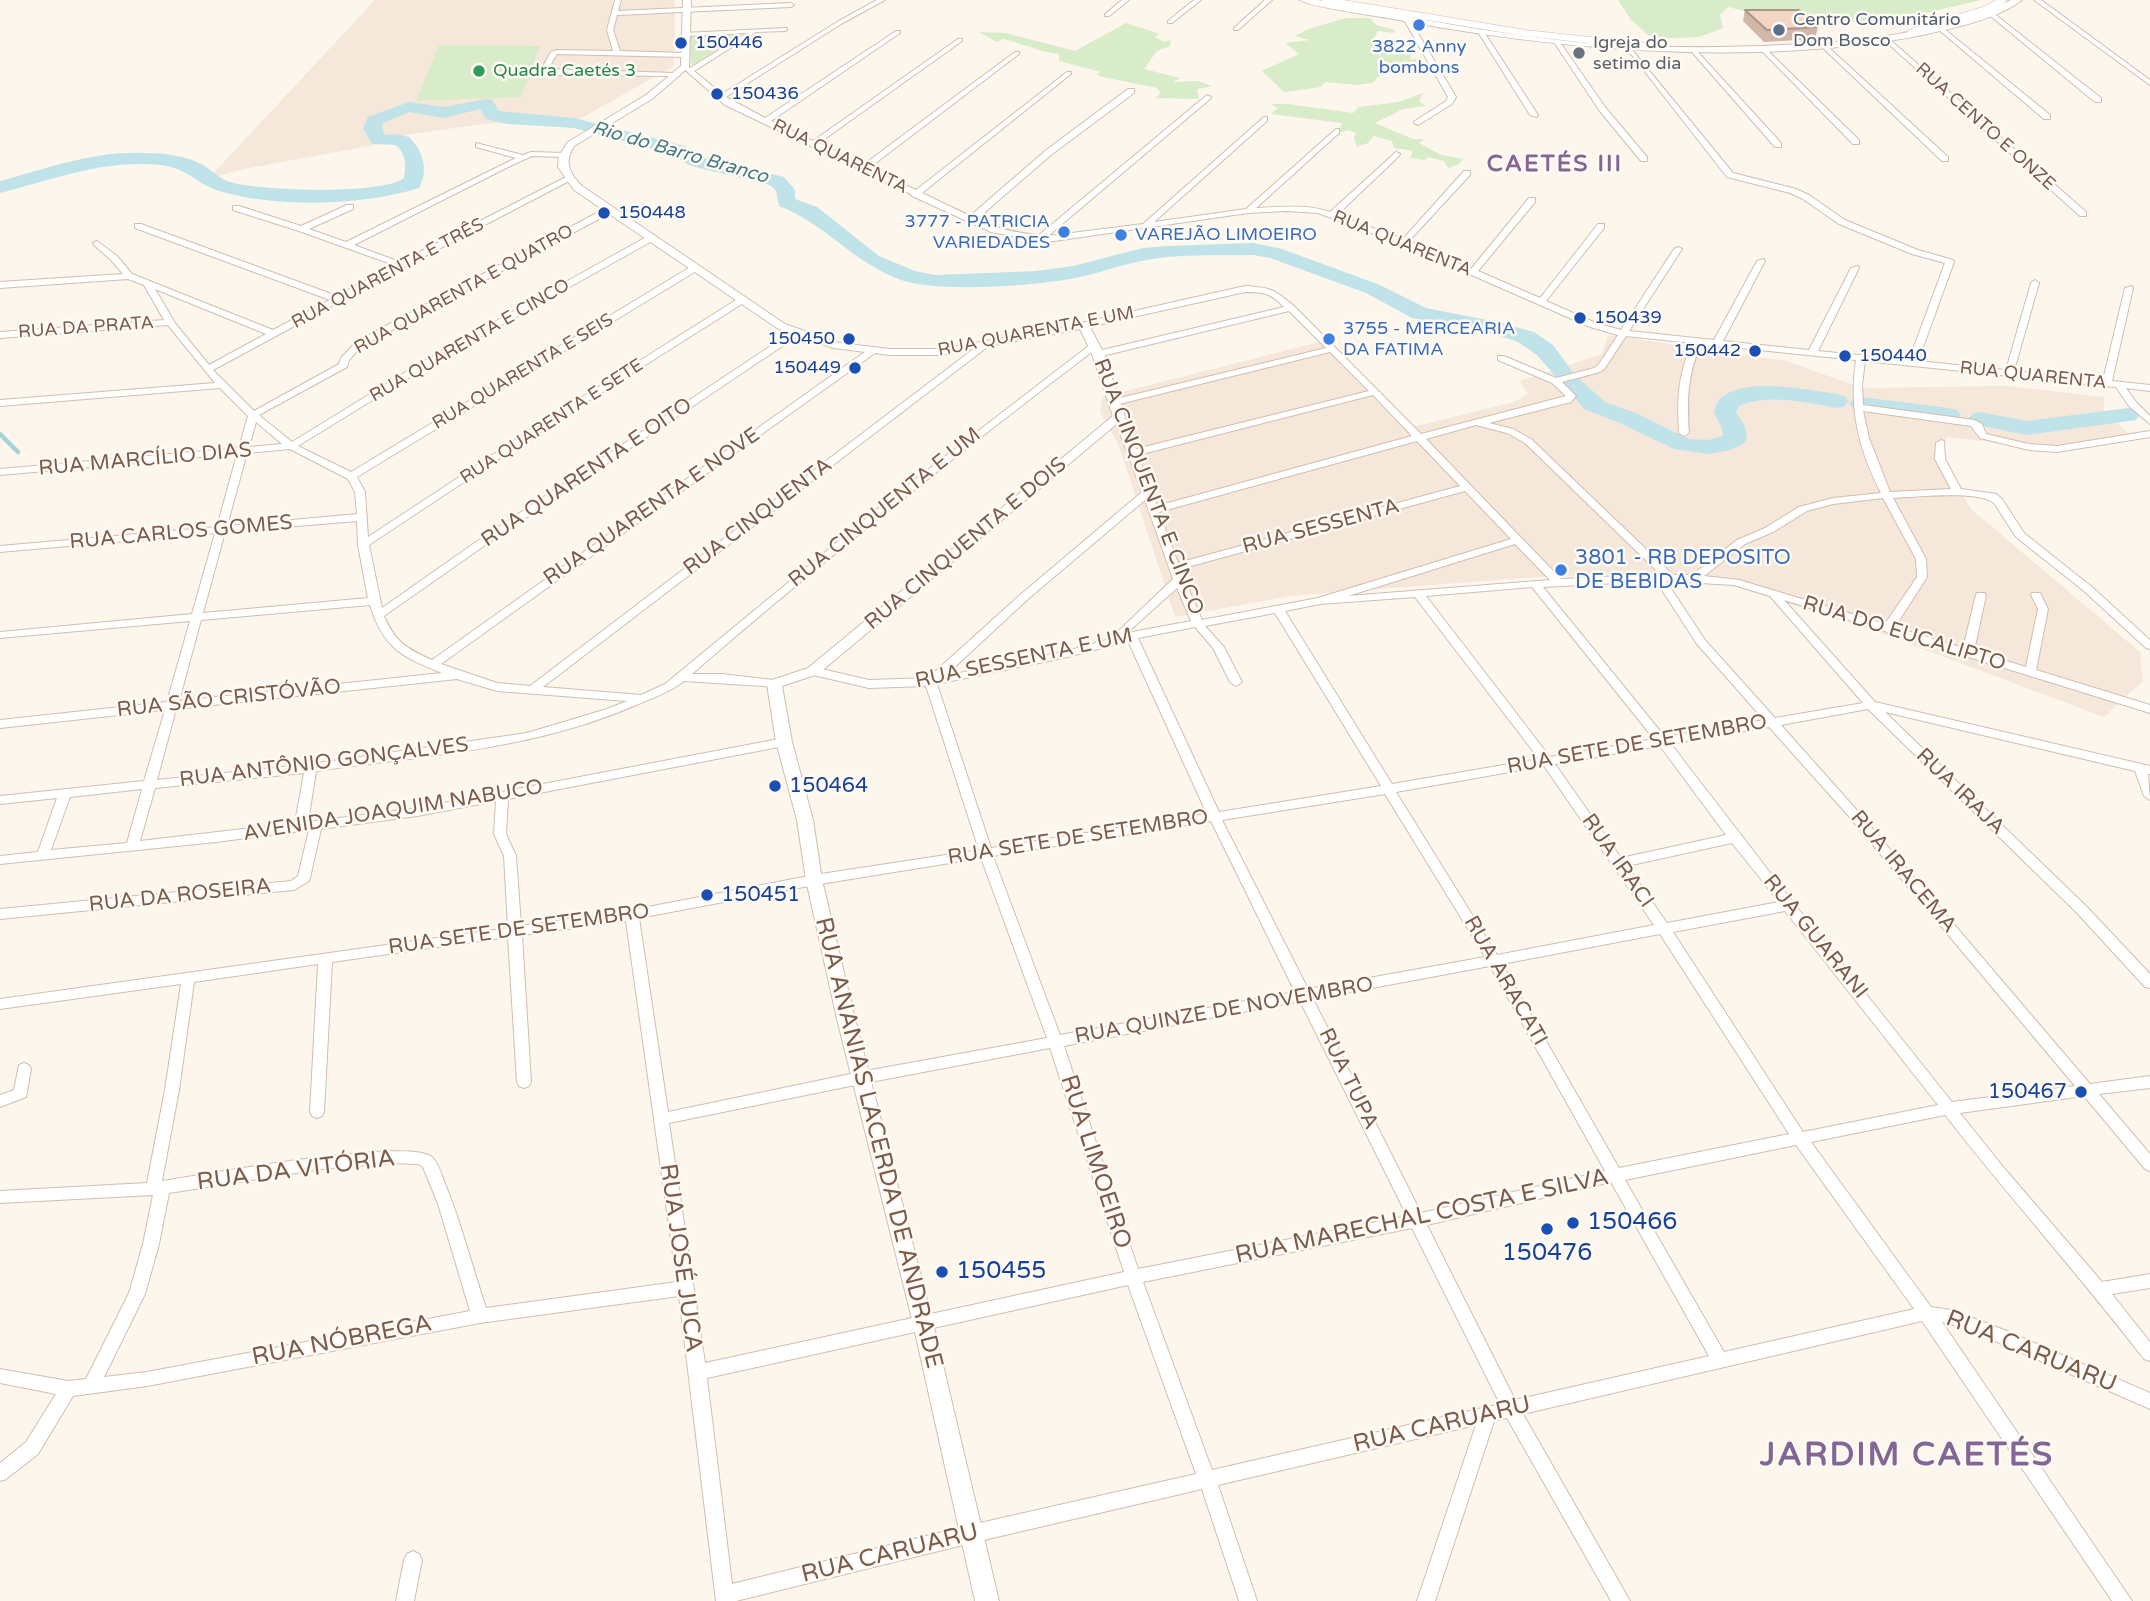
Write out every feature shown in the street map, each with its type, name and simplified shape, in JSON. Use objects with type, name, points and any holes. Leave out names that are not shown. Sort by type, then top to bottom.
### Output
[{"type":"street","points":[[617,52],[610,30],[617,13],[618,0]]},
{"type":"street","points":[[720,98],[882,0]]},
{"type":"street","points":[[1107,15],[1126,0]]},
{"type":"street","points":[[1170,22],[1198,0]]},
{"type":"street","points":[[1236,29],[1269,0]]},
{"type":"street","points":[[1304,0],[1340,3],[1481,32],[1557,42],[1694,51],[1824,46],[1886,39],[1940,28],[1990,13],[2018,0]]},
{"type":"street","points":[[1325,0],[1466,26],[1589,43],[1701,48],[1830,44],[1909,33],[1986,9],[2003,0]]},
{"type":"street","points":[[2036,0],[2150,83]]},
{"type":"street","points":[[617,13],[687,5],[791,5]]},
{"type":"street","points":[[683,71],[687,5]]},
{"type":"street","points":[[1990,13],[2098,100]]},
{"type":"street","points":[[1406,18],[1452,97],[1418,124]]},
{"type":"street","points":[[1940,28],[2047,117]]},
{"type":"street","points":[[686,34],[786,29]]},
{"type":"street","points":[[347,245],[522,157],[541,153],[562,155],[583,135],[649,97],[683,71],[756,31]]},
{"type":"street","points":[[766,121],[898,32]]},
{"type":"street","points":[[1481,32],[1534,115]]},
{"type":"street","name":"RUA CENTO E ONZE","points":[[1886,39],[2083,214]]},
{"type":"street","points":[[813,144],[960,40]]},
{"type":"street","points":[[1557,42],[1602,108],[1644,159]]},
{"type":"street","points":[[1824,46],[1945,159]]},
{"type":"street","points":[[1629,48],[1730,174],[1793,191],[1842,222],[1915,252],[1950,262],[1912,364]]},
{"type":"street","points":[[1763,49],[1856,142]]},
{"type":"street","points":[[1694,51],[1778,145]]},
{"type":"street","points":[[590,74],[603,52]]},
{"type":"street","points":[[683,71],[548,74],[544,70],[555,53],[685,55]]},
{"type":"street","points":[[864,168],[1017,53]]},
{"type":"street","name":"RUA QUARENTA","points":[[683,71],[720,98],[915,194],[995,230],[1039,239],[1078,237],[1248,211],[1287,209],[1332,215],[1404,242],[1594,325],[1622,333],[1716,345],[2150,388]]},
{"type":"street","points":[[915,194],[1069,73]]},
{"type":"street","points":[[970,220],[1048,153],[1131,91]]},
{"type":"street","points":[[1039,239],[1207,97]]},
{"type":"street","points":[[1145,226],[1264,119]]},
{"type":"street","points":[[1248,211],[1336,131]]},
{"type":"street","points":[[480,145],[522,157]]},
{"type":"street","points":[[1332,215],[1396,154]]},
{"type":"street","points":[[562,155],[564,173],[569,179]]},
{"type":"street","points":[[1404,242],[1467,173]]},
{"type":"street","name":"RUA QUARENTA E UM","points":[[569,179],[608,210],[796,333],[837,345],[872,351],[941,352],[983,346],[1245,289],[1267,290],[1276,294],[1332,349],[1558,582]]},
{"type":"street","name":"RUA QUARENTA E TRÊS","points":[[208,369],[401,265],[569,179]]},
{"type":"street","points":[[1473,272],[1532,200]]},
{"type":"street","points":[[302,229],[350,207]]},
{"type":"street","points":[[236,208],[401,265]]},
{"type":"street","name":"RUA QUARENTA E QUATRO","points":[[253,415],[344,365],[344,360],[359,344],[608,210]]},
{"type":"street","points":[[138,226],[337,299]]},
{"type":"street","points":[[1542,301],[1601,226]]},
{"type":"street","name":"RUA QUARENTA E CINCO","points":[[291,446],[420,367],[651,239]]},
{"type":"street","points":[[97,243],[129,276],[274,334]]},
{"type":"street","points":[[1555,381],[1588,373],[1602,366],[1678,249]]},
{"type":"street","points":[[1716,345],[1761,261]]},
{"type":"street","name":"RUA QUARENTA E SEIS","points":[[351,476],[695,268]]},
{"type":"street","points":[[1812,354],[1855,268]]},
{"type":"street","points":[[0,285],[129,276]]},
{"type":"street","points":[[147,283],[154,301],[208,369],[253,415],[291,446],[351,476],[359,487],[363,545],[373,601],[382,625],[399,648],[458,675],[497,687],[643,699],[669,687],[681,677],[774,684],[813,671]]},
{"type":"street","points":[[2009,374],[2035,283]]},
{"type":"street","points":[[2107,383],[2129,288]]},
{"type":"street","name":"RUA QUARENTA E SETE","points":[[363,545],[538,429],[742,300]]},
{"type":"street","points":[[1096,350],[1291,308]]},
{"type":"street","name":"RUA DA PRATA","points":[[0,335],[171,322]]},
{"type":"street","name":"RUA CINQUENTA E CINCO","points":[[1084,325],[1096,350],[1179,580],[1199,624],[1218,647],[1236,682]]},
{"type":"street","name":"RUA QUARENTA E OITO","points":[[380,614],[796,333]]},
{"type":"street","points":[[1684,433],[1681,388],[1684,371],[1697,342]]},
{"type":"street","name":"RUA CINQUENTA","points":[[533,689],[983,346]]},
{"type":"street","points":[[1115,402],[1332,349]]},
{"type":"street","name":"RUA CINQUENTA E UM","points":[[681,677],[934,467],[1096,350]]},
{"type":"street","name":"RUA QUARENTA E NOVE","points":[[434,664],[872,351]]},
{"type":"street","points":[[1153,510],[1476,422],[1568,400],[1571,396],[1555,381],[1501,358]]},
{"type":"street","points":[[1861,358],[1856,381],[1857,407],[1872,465],[1921,559],[1923,570],[1922,577],[1888,629]]},
{"type":"street","points":[[2119,384],[2132,404],[2150,421]]},
{"type":"street","points":[[0,403],[222,385]]},
{"type":"street","points":[[1133,453],[1374,392]]},
{"type":"street","points":[[1857,407],[1973,423],[1979,426],[1979,432],[1983,436],[2036,448],[2070,448],[2150,434]]},
{"type":"street","points":[[132,848],[253,415]]},
{"type":"street","name":"RUA CINQUENTA E DOIS","points":[[813,671],[1119,417]]},
{"type":"street","name":"RUA IRACEMA","points":[[1476,422],[1510,431],[1528,441],[1664,577],[1701,642],[2002,988],[2150,1166]]},
{"type":"street","points":[[1941,443],[1940,459],[1957,492]]},
{"type":"street","name":"RUA MARCÍLIO DIAS","points":[[0,472],[291,446]]},
{"type":"street","name":"RUA SESSENTA","points":[[1175,567],[1466,487]]},
{"type":"street","points":[[1696,577],[1741,542],[1769,530],[1802,509],[1887,495],[1957,492],[1996,498],[2020,535],[2088,589],[2150,646]]},
{"type":"street","points":[[931,682],[1024,597],[1146,494]]},
{"type":"street","name":"RUA CARLOS GOMES","points":[[0,549],[362,517]]},
{"type":"street","name":"RUA SESSENTA E UM","points":[[813,671],[869,684],[931,682],[1068,654],[1115,639],[1320,601],[1517,540]]},
{"type":"street","name":"RUA DO EUCALIPTO","points":[[1320,601],[1534,583],[1664,577],[1696,577],[1735,582],[2150,709]]},
{"type":"street","points":[[1115,639],[1179,580]]},
{"type":"street","name":"RUA GUARANI","points":[[1534,583],[1664,742],[1735,838],[2015,1191],[2099,1289],[2150,1354]]},
{"type":"street","name":"RUA IRACI","points":[[1419,594],[1547,761],[1664,929],[1800,1139],[1926,1313],[2123,1601]]},
{"type":"street","points":[[1968,652],[1982,595]]},
{"type":"street","points":[[2030,673],[2043,609],[2036,595]]},
{"type":"street","name":"RUA IRAJA","points":[[1775,596],[1871,705],[2082,910],[2150,983]]},
{"type":"street","points":[[0,635],[373,601]]},
{"type":"street","name":"RUA ARACATI","points":[[1278,609],[1494,961],[1719,1359]]},
{"type":"street","name":"RUA TUPA","points":[[1131,636],[1215,817],[1307,996],[1511,1409],[1621,1601]]},
{"type":"street","name":"RUA SÃO CRISTÓVÃO","points":[[0,724],[458,675]]},
{"type":"street","name":"RUA LIMOEIRO","points":[[931,682],[986,853],[1055,1041],[1133,1277],[1207,1479],[1248,1601]]},
{"type":"street","name":"RUA ANANIAS LACERDA DE ANDRADE","points":[[774,684],[784,742],[805,821],[814,880],[860,1078],[923,1324],[987,1601]]},
{"type":"street","name":"RUA ANTÔNIO GONÇALVES","points":[[0,800],[311,768],[528,737],[564,728],[643,699]]},
{"type":"street","name":"RUA SETE DE SETEMBRO","points":[[0,1004],[632,915],[814,880],[1390,789],[1871,705],[2145,768]]},
{"type":"street","name":"AVENIDA JOAQUIM NABUCO","points":[[0,860],[132,848],[417,812],[784,742]]},
{"type":"street","points":[[301,827],[311,768]]},
{"type":"street","points":[[2145,768],[2150,796]]},
{"type":"street","points":[[42,857],[65,793]]},
{"type":"street","points":[[502,797],[500,834],[510,856],[524,1082]]},
{"type":"street","name":"RUA DA ROSEIRA","points":[[0,914],[294,885],[304,878],[316,825]]},
{"type":"street","points":[[1618,863],[1735,838]]},
{"type":"street","name":"RUA QUINZE DE NOVEMBRO","points":[[660,1119],[1055,1041],[1790,905]]},
{"type":"street","name":"RUA JOSÉ JUCA","points":[[632,915],[698,1372],[724,1598]]},
{"type":"street","points":[[317,1112],[325,959]]},
{"type":"street","points":[[91,1385],[137,1294],[151,1244],[188,979]]},
{"type":"street","points":[[0,1101],[21,1093],[24,1069]]},
{"type":"street","name":"RUA MARECHAL COSTA E SILVA","points":[[698,1372],[1133,1277],[1418,1220],[1616,1175],[1951,1108],[2150,1082]]},
{"type":"street","name":"RUA DA VITÓRIA","points":[[0,1197],[157,1188],[321,1163],[391,1157],[421,1158],[429,1163],[446,1203],[481,1316]]},
{"type":"street","points":[[2099,1289],[2150,1281]]},
{"type":"street","name":"RUA NÓBREGA","points":[[0,1376],[68,1389],[146,1379],[481,1316],[685,1288]]},
{"type":"street","name":"RUA CARUARU","points":[[724,1598],[971,1534],[1926,1313],[1952,1317],[2001,1336],[2150,1401]]},
{"type":"street","points":[[0,1474],[32,1448],[68,1389]]},
{"type":"street","points":[[1426,1601],[1487,1416]]},
{"type":"street","points":[[405,1601],[413,1560]]},
{"type":"shaded area","points":[[375,0],[675,0],[674,66],[569,125],[491,123],[411,134],[369,146],[209,178]]},
{"type":"shaded area","points":[[1608,335],[1786,361],[1862,388],[2007,386],[2104,397],[2104,410],[2131,436],[2037,447],[1946,437],[1942,463],[1971,509],[2140,652],[2143,681],[2104,717],[1872,630],[1714,580],[1631,573],[1523,578],[1290,596],[1175,617],[1118,443],[1100,412],[1102,397],[1319,342],[1404,429],[1514,402],[1528,394],[1520,381],[1602,354]]},
{"type":"green space","points":[[1618,0],[1981,0],[1888,22],[1743,21],[1749,12],[1728,7],[1720,15],[1723,28],[1699,37],[1653,39],[1631,20]]},
{"type":"green space","points":[[1346,18],[1370,18],[1376,25],[1395,30],[1393,33],[1378,31],[1374,39],[1384,43],[1392,54],[1412,53],[1410,60],[1422,58],[1425,74],[1390,72],[1383,74],[1373,83],[1357,85],[1325,82],[1321,87],[1284,92],[1262,71],[1299,54],[1285,43],[1310,40],[1295,36],[1308,29]]},
{"type":"green space","points":[[1126,23],[1160,34],[1155,37],[1165,42],[1171,39],[1170,46],[1157,51],[1144,69],[1180,78],[1173,82],[1198,81],[1212,86],[1197,89],[1199,99],[1155,98],[1161,93],[1157,88],[1103,77],[1096,74],[1101,72],[1059,61],[1059,54],[1003,39],[997,42],[979,32],[1006,33],[1075,51]]},
{"type":"green space","points":[[743,33],[692,66],[687,37]]},
{"type":"green space","name":"Quadra Caetés 3","points":[[439,45],[540,46],[521,97],[416,101]]},
{"type":"green space","points":[[1423,93],[1419,101],[1426,106],[1403,109],[1375,123],[1413,139],[1425,139],[1419,143],[1442,155],[1463,159],[1459,164],[1448,168],[1444,161],[1428,157],[1425,160],[1410,158],[1413,151],[1394,148],[1392,141],[1374,136],[1368,143],[1357,147],[1354,138],[1356,133],[1348,130],[1338,133],[1342,123],[1271,114],[1278,108],[1270,104],[1353,113],[1359,107],[1399,102]]},
{"type":"building","points":[[1745,10],[1799,10],[1818,27],[1767,30]]},
{"type":"waterway","name":"Rio do Barro Branco","points":[[0,187],[90,162],[127,158],[182,163],[223,186],[262,193],[347,195],[396,189],[412,184],[415,172],[413,157],[402,141],[378,140],[372,128],[374,121],[409,107],[444,112],[486,104],[492,115],[508,119],[574,123],[678,150],[698,162],[777,181],[785,190],[786,202],[810,211],[872,260],[909,276],[935,281],[1036,277],[1074,272],[1143,254],[1253,249],[1275,253],[1373,289],[1420,313],[1502,329],[1526,337],[1545,350],[1565,376]]},
{"type":"waterway","name":"Rio do Barro Branco","points":[[1569,380],[1597,407],[1628,418],[1682,444],[1695,447],[1721,445],[1735,439],[1733,426],[1725,413],[1729,402],[1742,397],[1769,392],[1837,401]]},
{"type":"waterway","name":"Rio do Barro Branco","points":[[1861,404],[1949,415]]},
{"type":"waterway","name":"Rio do Barro Branco","points":[[1980,419],[2027,428],[2128,415]]},
{"type":"waterway","points":[[0,434],[18,452]]},
{"type":"place","name":"3822 Anny bombons","points":[[1419,25]]},
{"type":"place","name":"Centro Comunitário Dom Bosco","points":[[1779,30]]},
{"type":"place","name":"150446","points":[[681,43]]},
{"type":"place","name":"Igreja do setimo dia","points":[[1579,53]]},
{"type":"place","name":"Quadra Caetés 3","points":[[479,71]]},
{"type":"place","name":"150436","points":[[717,94]]},
{"type":"place","name":"150448","points":[[604,213]]},
{"type":"place","name":"3777 - PATRICIA VARIEDADES","points":[[1064,232]]},
{"type":"place","name":"VAREJÃO LIMOEIRO","points":[[1121,235]]},
{"type":"place","name":"150439","points":[[1580,318]]},
{"type":"place","name":"150450","points":[[849,339]]},
{"type":"place","name":"3755 - MERCEARIA DA FATIMA","points":[[1329,339]]},
{"type":"place","name":"150442","points":[[1755,351]]},
{"type":"place","name":"150440","points":[[1845,356]]},
{"type":"place","name":"150449","points":[[855,368]]},
{"type":"place","name":"3801 - RB DEPOSITO DE BEBIDAS","points":[[1561,570]]},
{"type":"place","name":"150464","points":[[775,786]]},
{"type":"place","name":"150451","points":[[707,895]]},
{"type":"place","name":"150467","points":[[2081,1092]]},
{"type":"place","name":"150466","points":[[1573,1223]]},
{"type":"place","name":"150476","points":[[1547,1229]]},
{"type":"place","name":"150455","points":[[942,1272]]},
{"type":"district","name":"CAETÉS III","points":[[1555,165]]},
{"type":"district","name":"JARDIM CAETÉS","points":[[1907,1456]]}]
